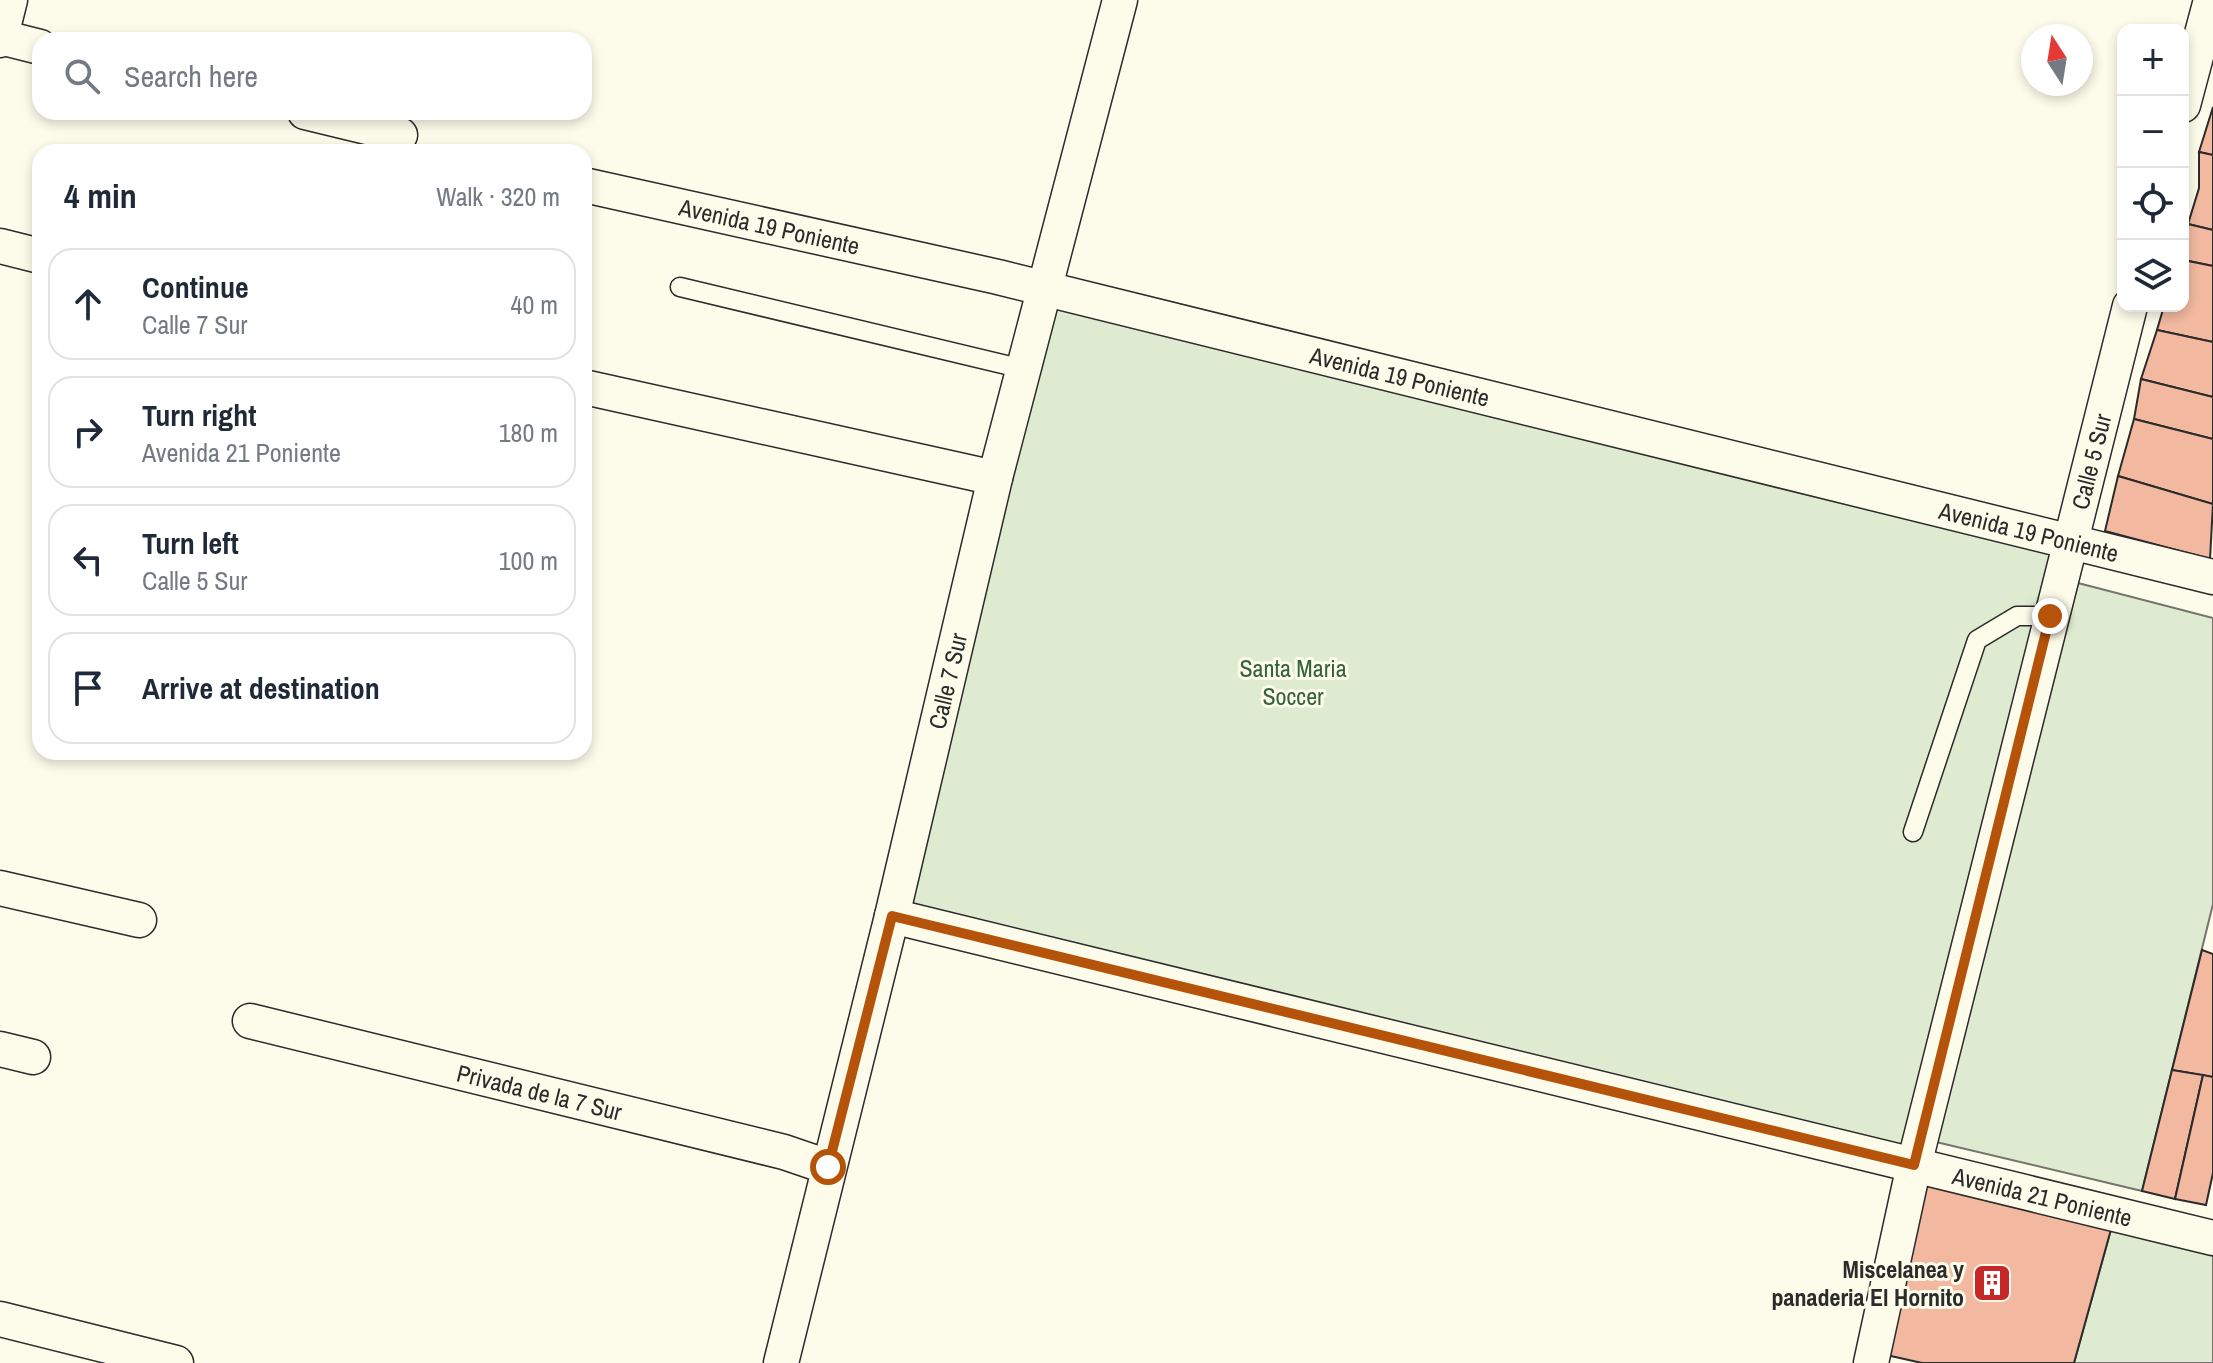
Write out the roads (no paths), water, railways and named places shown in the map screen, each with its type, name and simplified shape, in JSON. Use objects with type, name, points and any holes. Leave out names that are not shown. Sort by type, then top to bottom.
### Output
[{"type":"street","points":[[10,0],[0,38],[32,45]]},
{"type":"street","name":"Calle 7 Sur","points":[[781,1363],[892,916],[995,478],[1120,0]]},
{"type":"street","points":[[2185,96],[2211,0]]},
{"type":"street","points":[[338,120],[400,135]]},
{"type":"street","name":"Avenida 19 Poniente","points":[[592,187],[1044,289],[2213,577]]},
{"type":"street","points":[[0,246],[32,254]]},
{"type":"street","name":"Calle 5 Sur","points":[[1871,1363],[1914,1165],[2128,312]]},
{"type":"street","points":[[592,389],[995,478]]},
{"type":"street","points":[[0,888],[139,920]]},
{"type":"street","name":"Avenida 21 Poniente","points":[[892,916],[2213,1238]]},
{"type":"street","name":"Privada de la 7 Sur","points":[[250,1021],[784,1152],[828,1167]]},
{"type":"street","points":[[0,1049],[33,1057]]},
{"type":"street","points":[[0,1319],[138,1358],[176,1363]]},
{"type":"lane","points":[[680,287],[1023,369]]},
{"type":"lane","points":[[1913,832],[1977,640],[2017,616],[2050,616]]},
{"type":"place","name":"Miscelanea y panaderia El Hornito","points":[[1992,1283]]},
{"type":"park label","name":"Santa Maria Soccer","points":[[1293,682]]}]
